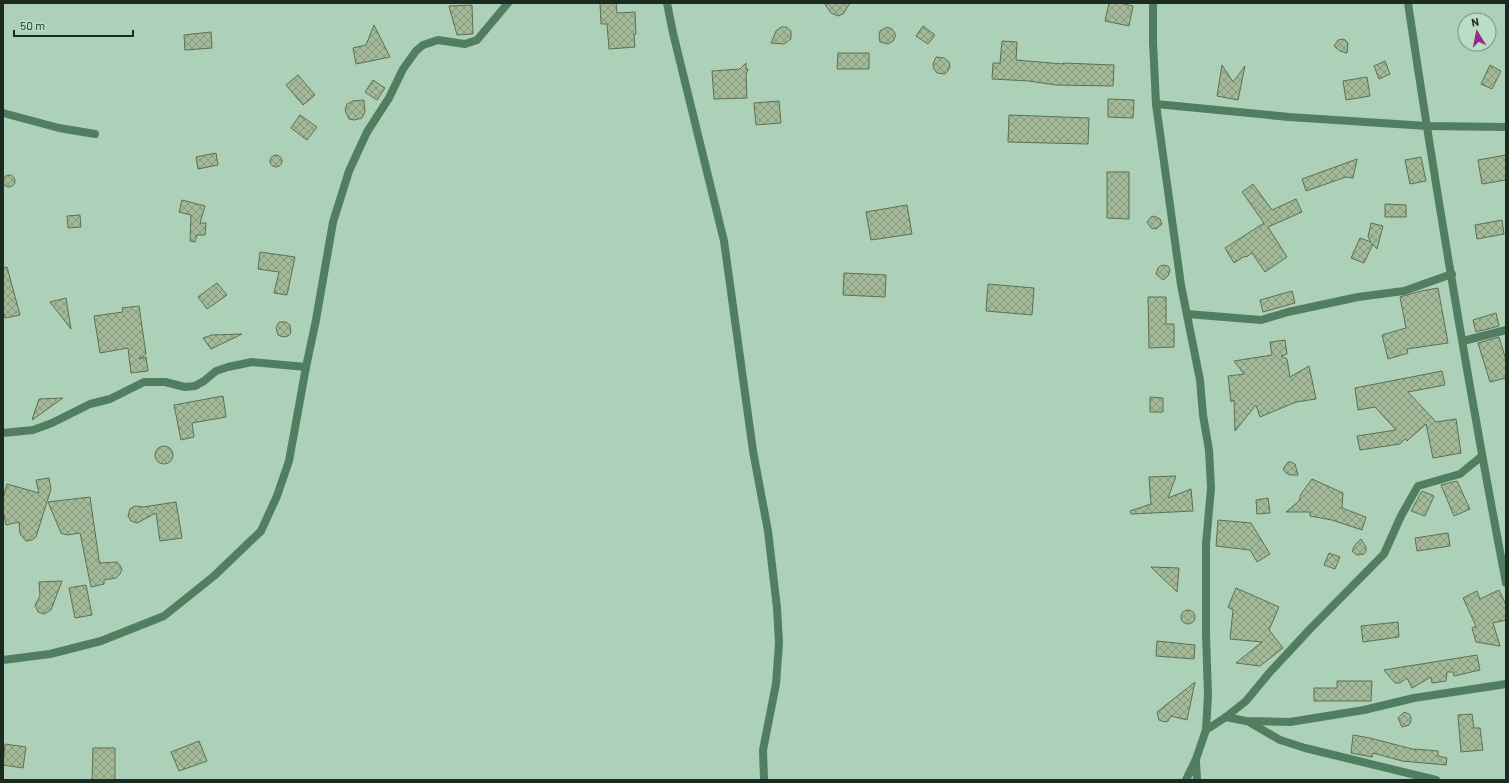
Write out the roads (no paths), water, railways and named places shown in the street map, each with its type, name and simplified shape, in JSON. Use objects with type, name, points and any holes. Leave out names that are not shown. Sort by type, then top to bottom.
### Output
[{"type":"street","points":[[3,660],[50,654],[101,641],[164,616],[214,576],[261,531],[277,496],[290,461],[333,222],[349,171],[367,132],[389,98],[403,69],[416,51],[426,44],[438,40],[465,44],[478,40],[508,3]]},
{"type":"street","points":[[667,3],[673,34],[724,241],[753,451],[769,538],[777,608],[779,643],[776,684],[763,750],[764,780]]},
{"type":"street","points":[[1153,3],[1156,104],[1181,285],[1200,380],[1202,415],[1209,450],[1211,488],[1206,544],[1208,695],[1206,730],[1196,759],[1186,780]]},
{"type":"street","points":[[1408,3],[1426,126],[1482,456],[1506,583]]},
{"type":"street","points":[[1156,104],[1289,117],[1426,126],[1506,127]]},
{"type":"street","points":[[3,113],[59,128],[95,134]]},
{"type":"street","points":[[1187,314],[1261,320],[1288,312],[1352,298],[1404,291],[1452,274]]},
{"type":"street","points":[[1463,341],[1506,330]]},
{"type":"street","points":[[3,433],[33,430],[52,423],[90,404],[110,399],[144,382],[165,382],[185,387],[195,386],[216,371],[252,362],[306,367]]},
{"type":"street","points":[[1206,730],[1226,717],[1246,701],[1270,672],[1300,640],[1384,554],[1401,516],[1418,486],[1460,474],[1482,456]]},
{"type":"street","points":[[1226,717],[1246,721],[1290,722],[1364,710],[1414,698],[1506,684]]},
{"type":"street","points":[[1246,721],[1280,740],[1299,746],[1436,780]]},
{"type":"street","points":[[1196,759],[1197,780]]}]
